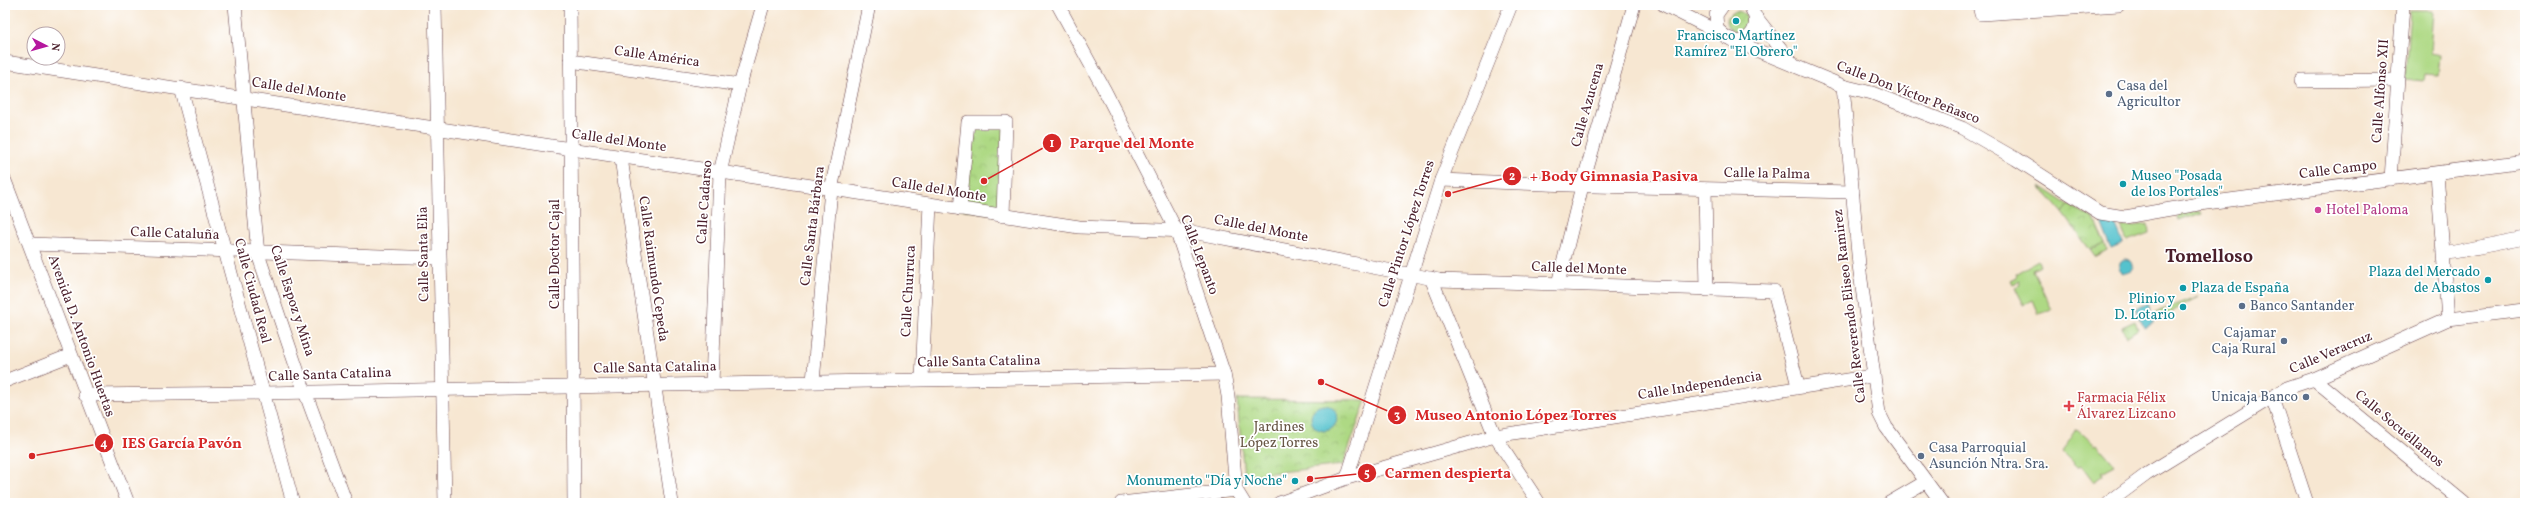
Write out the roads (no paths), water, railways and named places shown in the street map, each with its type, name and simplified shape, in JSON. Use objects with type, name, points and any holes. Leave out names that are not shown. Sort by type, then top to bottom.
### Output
[{"type":"street","name":"Calle Espoz y Mina","points":[[235,5],[258,254],[305,391],[346,503]]},
{"type":"street","name":"Calle Santa Elia","points":[[435,5],[441,388],[445,503]]},
{"type":"street","name":"Calle Doctor Cajal","points":[[570,5],[574,503]]},
{"type":"street","name":"Calle Cadarso","points":[[712,383],[720,173],[740,85],[763,5]]},
{"type":"street","name":"Calle Santa Bárbara","points":[[813,381],[831,190],[869,5]]},
{"type":"street","name":"Calle Lepanto","points":[[1058,5],[1104,89],[1176,230],[1224,374],[1228,396],[1236,490]]},
{"type":"street","name":"Calle Pintor López Torres","points":[[1347,478],[1441,180],[1511,5]]},
{"type":"street","name":"Calle Azucena","points":[[1558,284],[1582,186],[1634,5]]},
{"type":"street","points":[[1664,5],[1720,33]]},
{"type":"street","points":[[1720,33],[1715,22],[1716,15],[1723,5]]},
{"type":"street","points":[[1749,5],[1756,17],[1794,65]]},
{"type":"street","points":[[1980,10],[2119,5]]},
{"type":"street","name":"Calle Alfonso XII","points":[[2391,179],[2403,5]]},
{"type":"street","points":[[1732,40],[1738,42],[1750,36],[1754,31],[1756,17]]},
{"type":"street","name":"Calle Don Víctor Peñasco","points":[[1720,33],[1732,40],[1843,86],[1872,93],[1962,128],[2016,159],[2100,213],[2125,217],[2154,211]]},
{"type":"street","name":"Calle América","points":[[570,61],[740,85]]},
{"type":"street","name":"Calle del Monte","points":[[5,62],[438,128],[571,151],[1079,227],[1187,231],[1431,278],[1707,290],[1774,291],[1798,386]]},
{"type":"street","points":[[2301,81],[2398,80]]},
{"type":"street","name":"Calle Reverendo Eliseo Ramirez","points":[[1843,86],[1872,376],[1879,413],[1886,427],[1925,482],[1942,503]]},
{"type":"street","name":"Calle Ciudad Real","points":[[181,88],[293,503]]},
{"type":"street","points":[[960,209],[968,122],[1006,122],[1003,216]]},
{"type":"street","name":"Calle Raimundo Cepeda","points":[[621,158],[672,503]]},
{"type":"street","name":"Calle Campo","points":[[2154,211],[2525,161]]},
{"type":"street","points":[[2437,174],[2448,319]]},
{"type":"street","name":"Avenida D. Antonio Huertas","points":[[5,180],[85,394],[128,503]]},
{"type":"street","name":"Calle la Palma","points":[[1441,180],[1582,186],[1853,192]]},
{"type":"street","points":[[1705,189],[1707,290]]},
{"type":"street","name":"Calle Churruca","points":[[922,379],[930,204]]},
{"type":"street","points":[[2444,254],[2525,238]]},
{"type":"street","name":"Calle Cataluña","points":[[30,244],[258,254],[440,258]]},
{"type":"street","points":[[1431,278],[1495,436],[1539,503]]},
{"type":"street","name":"Calle Veracruz","points":[[2108,503],[2147,474],[2287,388],[2314,379],[2448,319],[2525,310]]},
{"type":"street","points":[[5,381],[71,355]]},
{"type":"street","name":"Calle Santa Catalina","points":[[85,394],[264,393],[572,385],[1224,374]]},
{"type":"street","name":"Calle Independencia","points":[[1279,503],[1347,478],[1495,436],[1798,386],[1872,376]]},
{"type":"street","name":"Calle Socuéllamos","points":[[2314,379],[2464,503]]},
{"type":"street","points":[[2272,397],[2307,503]]},
{"type":"street","points":[[1889,503],[1925,482]]},
{"type":"street","points":[[1121,503],[1236,490],[1244,503]]},
{"type":"water","points":[[2101,222],[2116,226],[2123,243],[2111,248]]},
{"type":"water","points":[[2126,259],[2131,261],[2133,266],[2131,271],[2126,273],[2121,271],[2119,266],[2121,261]]},
{"type":"water","points":[[2148,304],[2154,321],[2144,327],[2136,308]]},
{"type":"water","points":[[1324,405],[1333,409],[1337,418],[1333,427],[1324,431],[1315,427],[1311,418],[1315,409]]},
{"type":"place","name":"Francisco Martínez Ramírez \"El Obrero\"","points":[[1736,21]]},
{"type":"place","name":"Casa del Agricultor","points":[[2109,94]]},
{"type":"place","name":"Parque del Monte","points":[[984,181]]},
{"type":"place","name":"Museo \"Posada de los Portales\"","points":[[2123,184]]},
{"type":"place","name":"+ Body Gimnasia Pasiva","points":[[1448,194]]},
{"type":"place","name":"Hotel Paloma","points":[[2318,210]]},
{"type":"place","name":"Plaza del Mercado de Abastos","points":[[2488,280]]},
{"type":"place","name":"Plaza de España","points":[[2183,288]]},
{"type":"place","name":"Banco Santander","points":[[2242,306]]},
{"type":"place","name":"Plinio y D. Lotario","points":[[2183,307]]},
{"type":"place","name":"Cajamar Caja Rural","points":[[2284,341]]},
{"type":"place","name":"Museo Antonio López Torres","points":[[1321,382]]},
{"type":"place","name":"Unicaja Banco","points":[[2306,397]]},
{"type":"place","name":"Farmacia Félix Álvarez Lizcano","points":[[2069,406]]},
{"type":"place","name":"IES García Pavón","points":[[32,456]]},
{"type":"place","name":"Casa Parroquial Asunción Ntra. Sra.","points":[[1921,456]]},
{"type":"place","name":"Carmen despierta","points":[[1310,479]]},
{"type":"place","name":"Monumento \"Día y Noche\"","points":[[1295,481]]},
{"type":"district","name":"Tomelloso","points":[[2209,257]]},
{"type":"park label","name":"Jardines López Torres","points":[[1279,436]]}]
